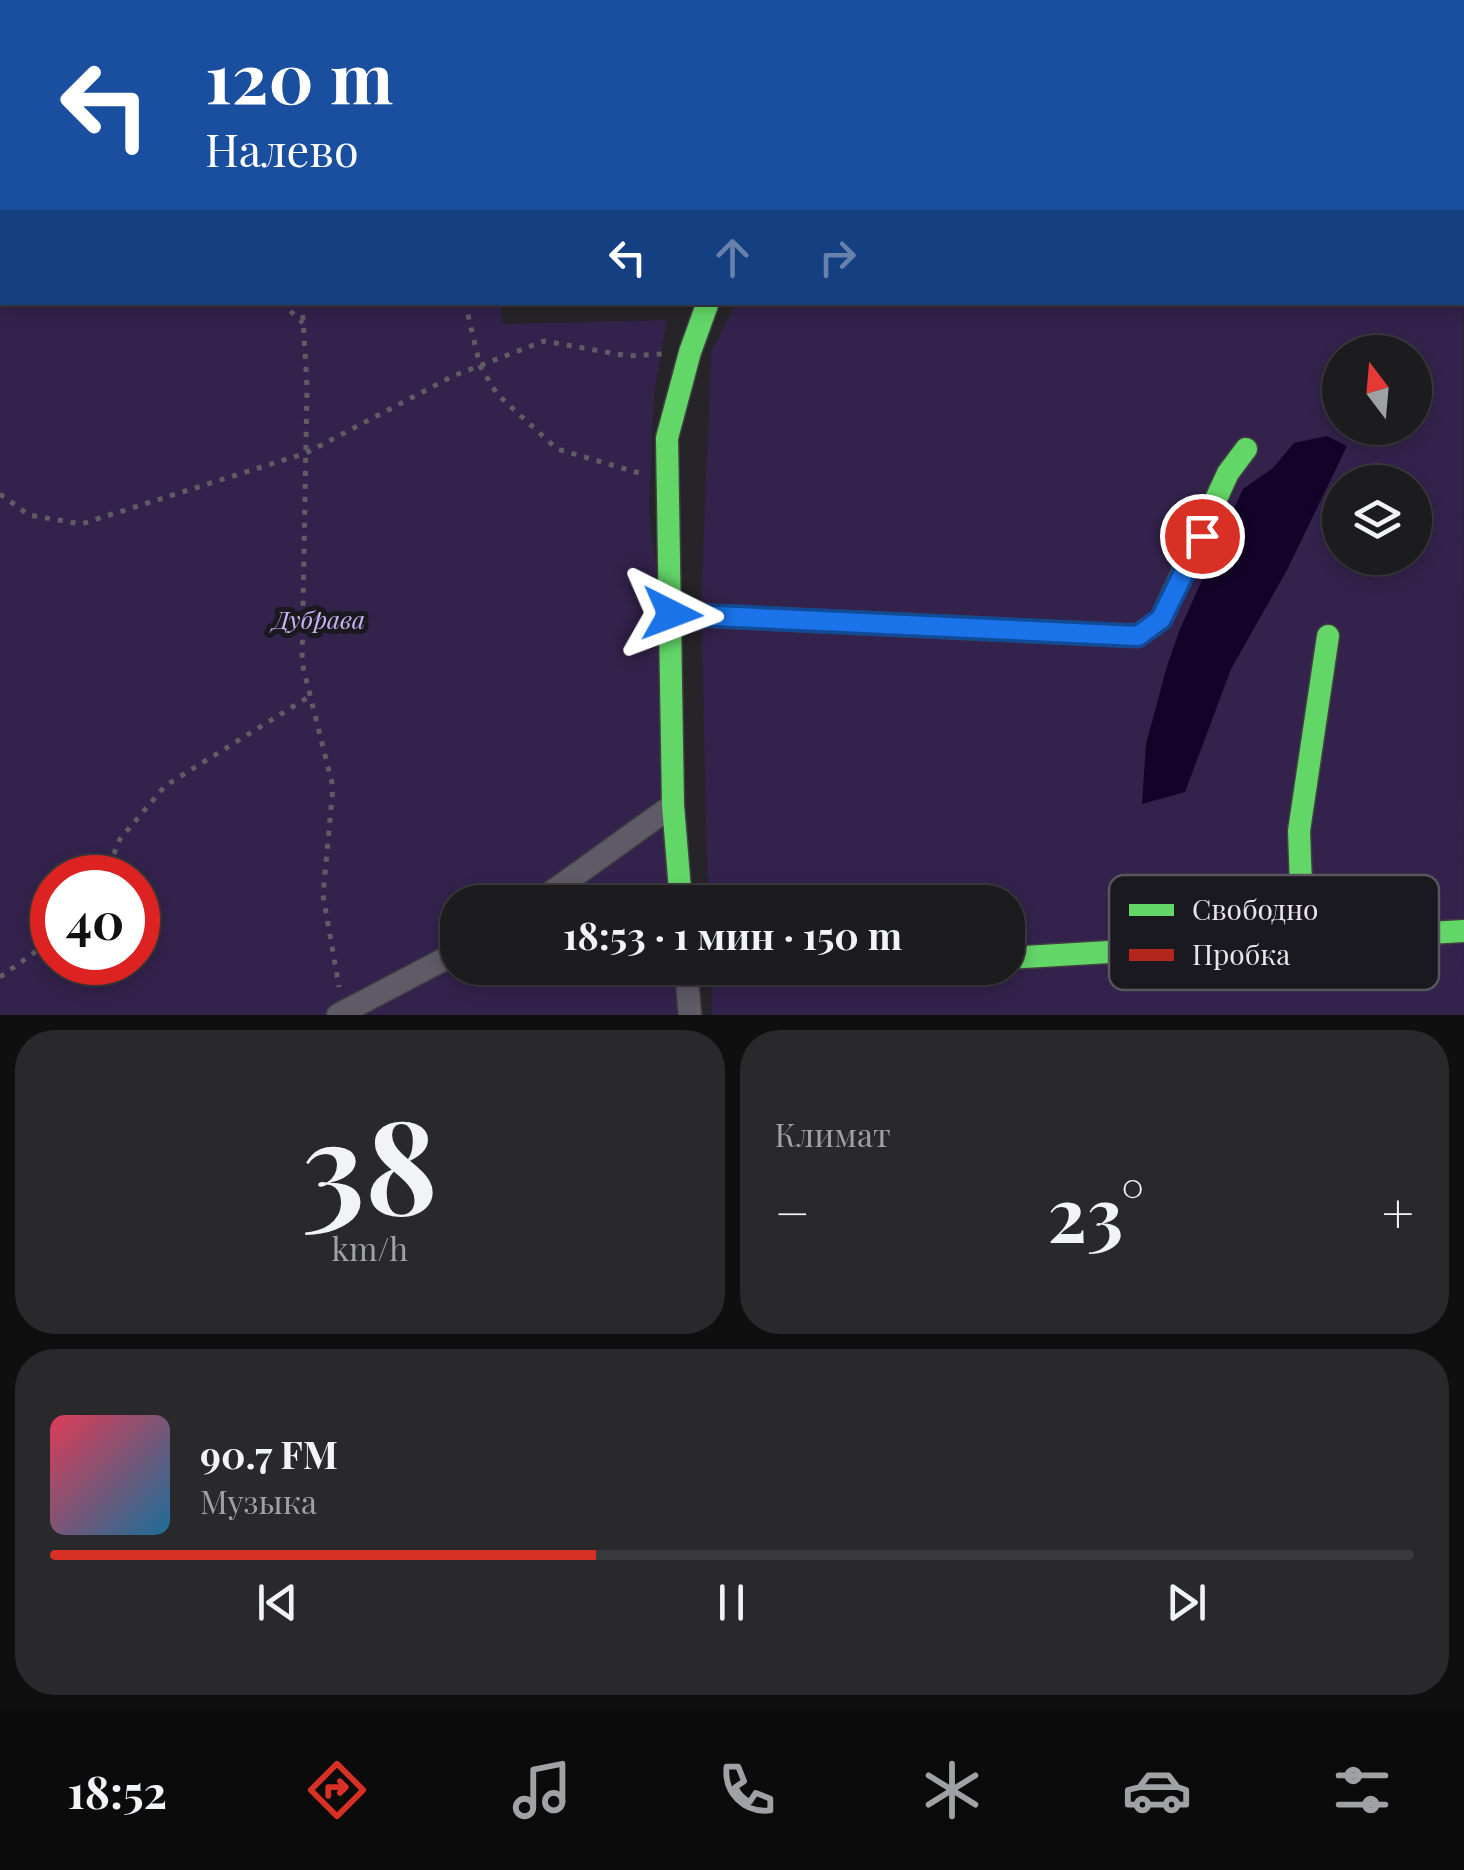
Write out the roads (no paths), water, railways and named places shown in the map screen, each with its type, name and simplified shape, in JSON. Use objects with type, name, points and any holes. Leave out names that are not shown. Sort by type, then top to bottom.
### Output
[{"type":"street","points":[[680,885],[673,805],[667,438],[707,305]]},
{"type":"street","points":[[672,614],[1138,636],[1161,619],[1228,473],[1246,449]]},
{"type":"street","points":[[1301,875],[1299,831],[1328,636]]},
{"type":"street","points":[[562,885],[673,805]]},
{"type":"street","points":[[1439,932],[1464,931]]},
{"type":"street","points":[[1025,957],[1109,952]]},
{"type":"street","points":[[341,1014],[440,962]]},
{"type":"street","points":[[687,985],[690,1015]]},
{"type":"park label","name":"Дубрава","points":[[319,620]]}]
